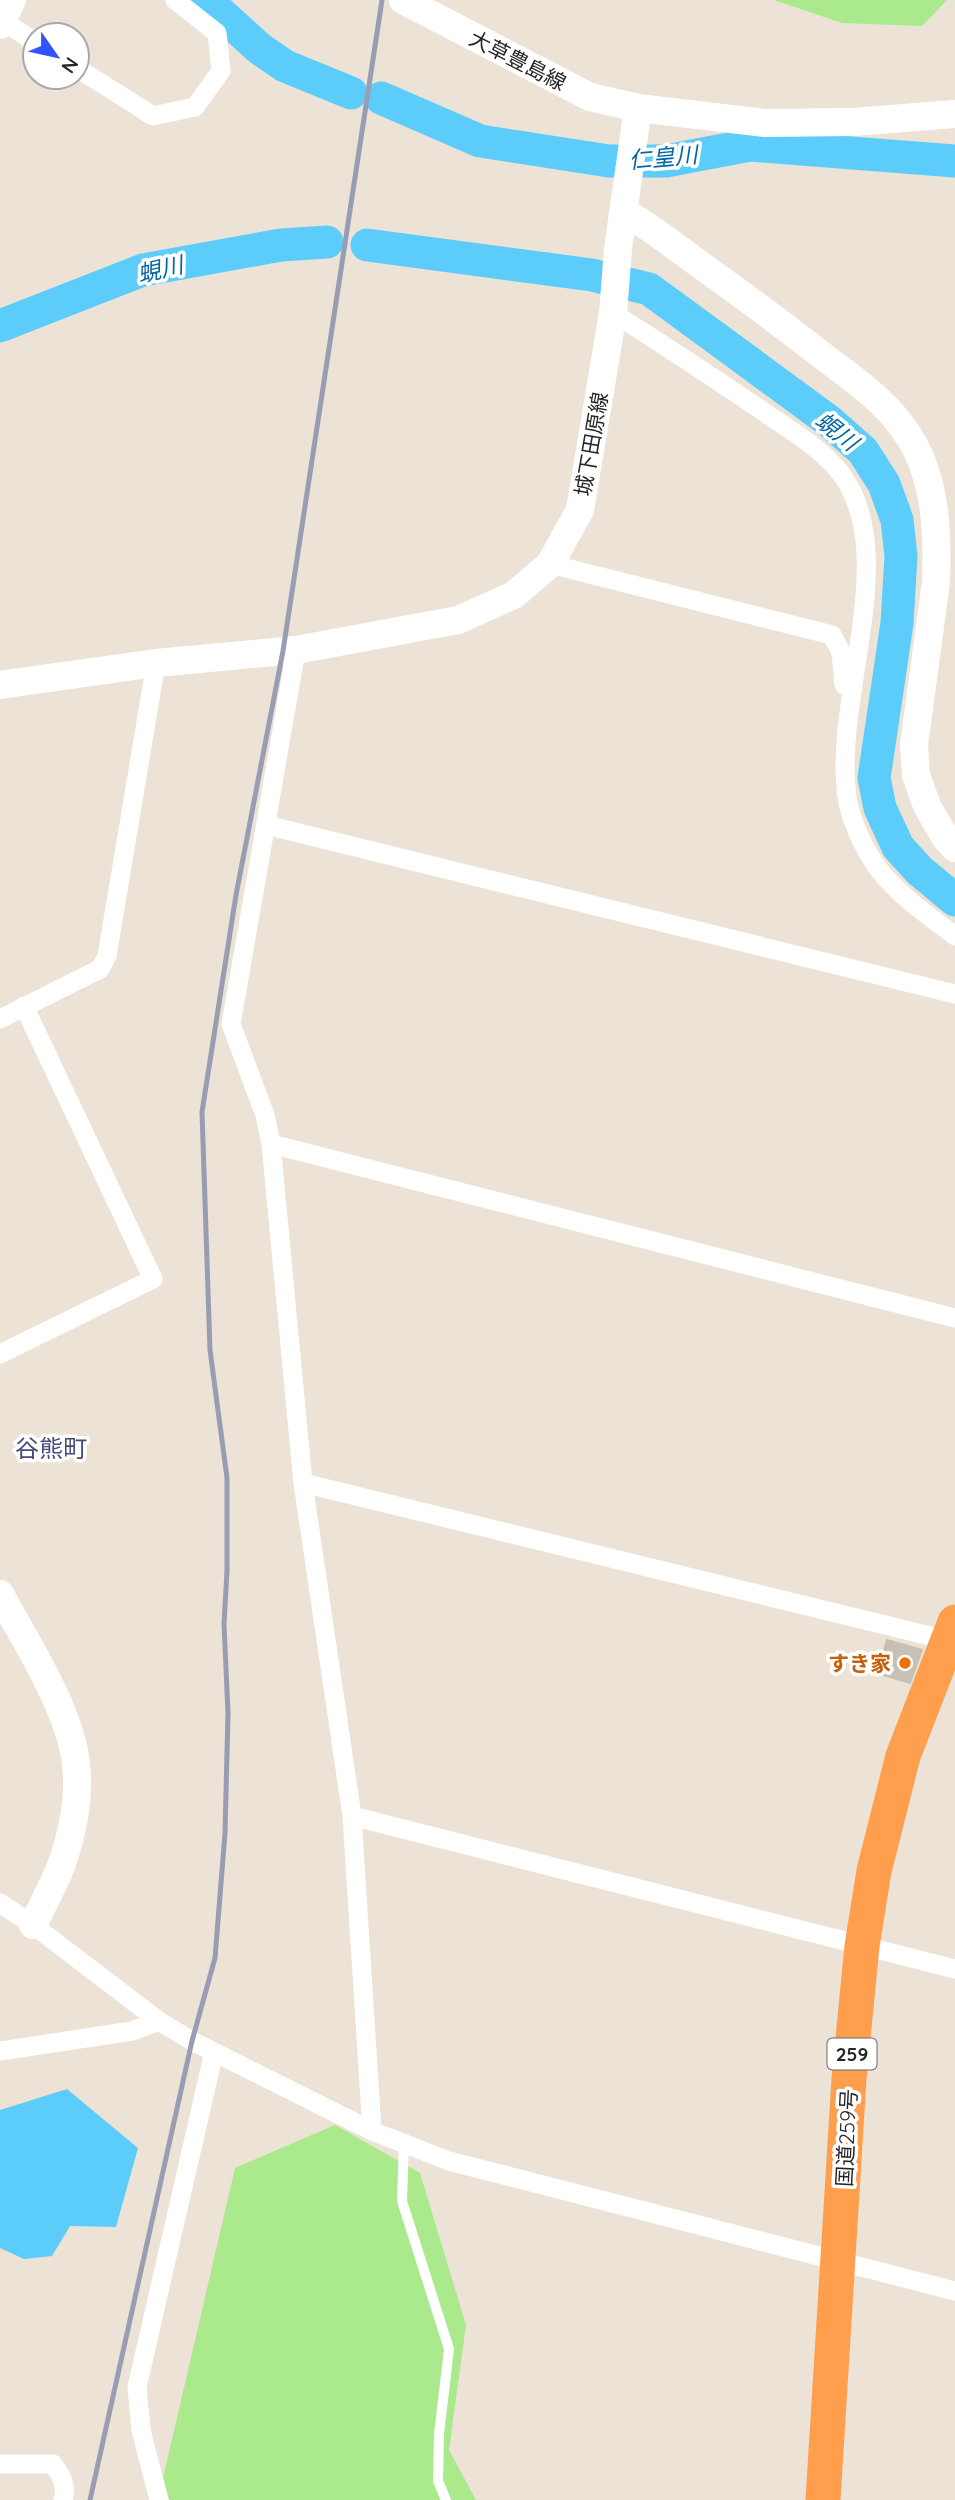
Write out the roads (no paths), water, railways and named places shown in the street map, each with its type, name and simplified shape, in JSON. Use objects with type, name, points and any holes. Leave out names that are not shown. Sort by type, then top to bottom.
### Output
[{"type":"highway","name":"国道259号","points":[[823,2500],[849,2079],[862,1945],[874,1871],[903,1756],[952,1635]]},
{"type":"main road","name":"大草豊島線","points":[[402,0],[636,121]]},
{"type":"main road","points":[[636,121],[853,122],[955,114]]},
{"type":"main road","name":"城下田原線","points":[[0,685],[156,663],[296,650],[458,620],[514,595],[550,564],[580,510],[613,313],[618,248],[636,121]]},
{"type":"main road","points":[[624,212],[829,361],[889,410],[907,433],[924,467],[932,501],[937,556],[936,582],[914,745],[916,775],[927,806],[945,837],[955,848]]},
{"type":"main road","points":[[0,1594],[51,1689],[72,1741],[77,1766],[75,1809],[62,1865],[33,1925]]},
{"type":"street","points":[[91,77],[153,116],[195,107],[221,71],[217,33],[175,0]]},
{"type":"street","points":[[5,16],[21,30]]},
{"type":"street","points":[[613,313],[684,357],[819,450],[842,476],[860,513],[866,551],[864,604],[847,714],[845,762],[848,805],[868,853],[899,892],[955,936]]},
{"type":"street","points":[[550,564],[832,635],[841,652],[847,714]]},
{"type":"street","points":[[296,650],[231,1024],[265,1115],[271,1144],[303,1483],[352,1816],[372,2131]]},
{"type":"street","points":[[0,1018],[100,969],[107,956],[156,663]]},
{"type":"street","points":[[266,825],[955,994]]},
{"type":"street","points":[[0,1354],[153,1279],[24,1006]]},
{"type":"street","points":[[271,1144],[955,1318]]},
{"type":"street","points":[[303,1483],[952,1635]]},
{"type":"street","points":[[352,1816],[955,1969]]},
{"type":"street","points":[[0,1903],[159,2021],[214,2052],[372,2131],[449,2161],[955,2291]]},
{"type":"street","points":[[0,2051],[132,2031],[159,2021]]},
{"type":"street","points":[[159,2500],[141,2430],[137,2387],[214,2052]]},
{"type":"street","points":[[0,2464],[53,2464],[61,2475],[66,2490],[63,2500]]},
{"type":"lane","points":[[404,2143],[402,2202],[449,2348],[439,2434],[438,2481],[446,2500]]},
{"type":"water","points":[[67,2089],[138,2148],[116,2227],[70,2226],[52,2256],[24,2259],[0,2248],[0,2110]]},
{"type":"waterway","name":"仁皇川","points":[[206,0],[260,49],[285,66],[351,93]]},
{"type":"waterway","name":"仁皇川","points":[[381,98],[480,141],[609,161],[666,161],[750,145],[955,161]]},
{"type":"waterway","name":"蜆川","points":[[0,326],[143,270],[281,245],[327,242]]},
{"type":"waterway","name":"蜆川","points":[[367,245],[592,275],[649,289],[829,421],[863,451],[884,484],[897,520],[901,556],[897,623],[874,778],[880,808],[898,847],[920,871],[955,900]]},
{"type":"railway","points":[[90,2500],[192,2041],[215,1958],[225,1833],[228,1713],[224,1624],[227,1478],[210,1350],[202,1112],[236,895],[283,651],[382,0]]},
{"type":"place","name":"すき家","points":[[905,1663]]},
{"type":"district","name":"谷熊町","points":[[51,1448]]}]
